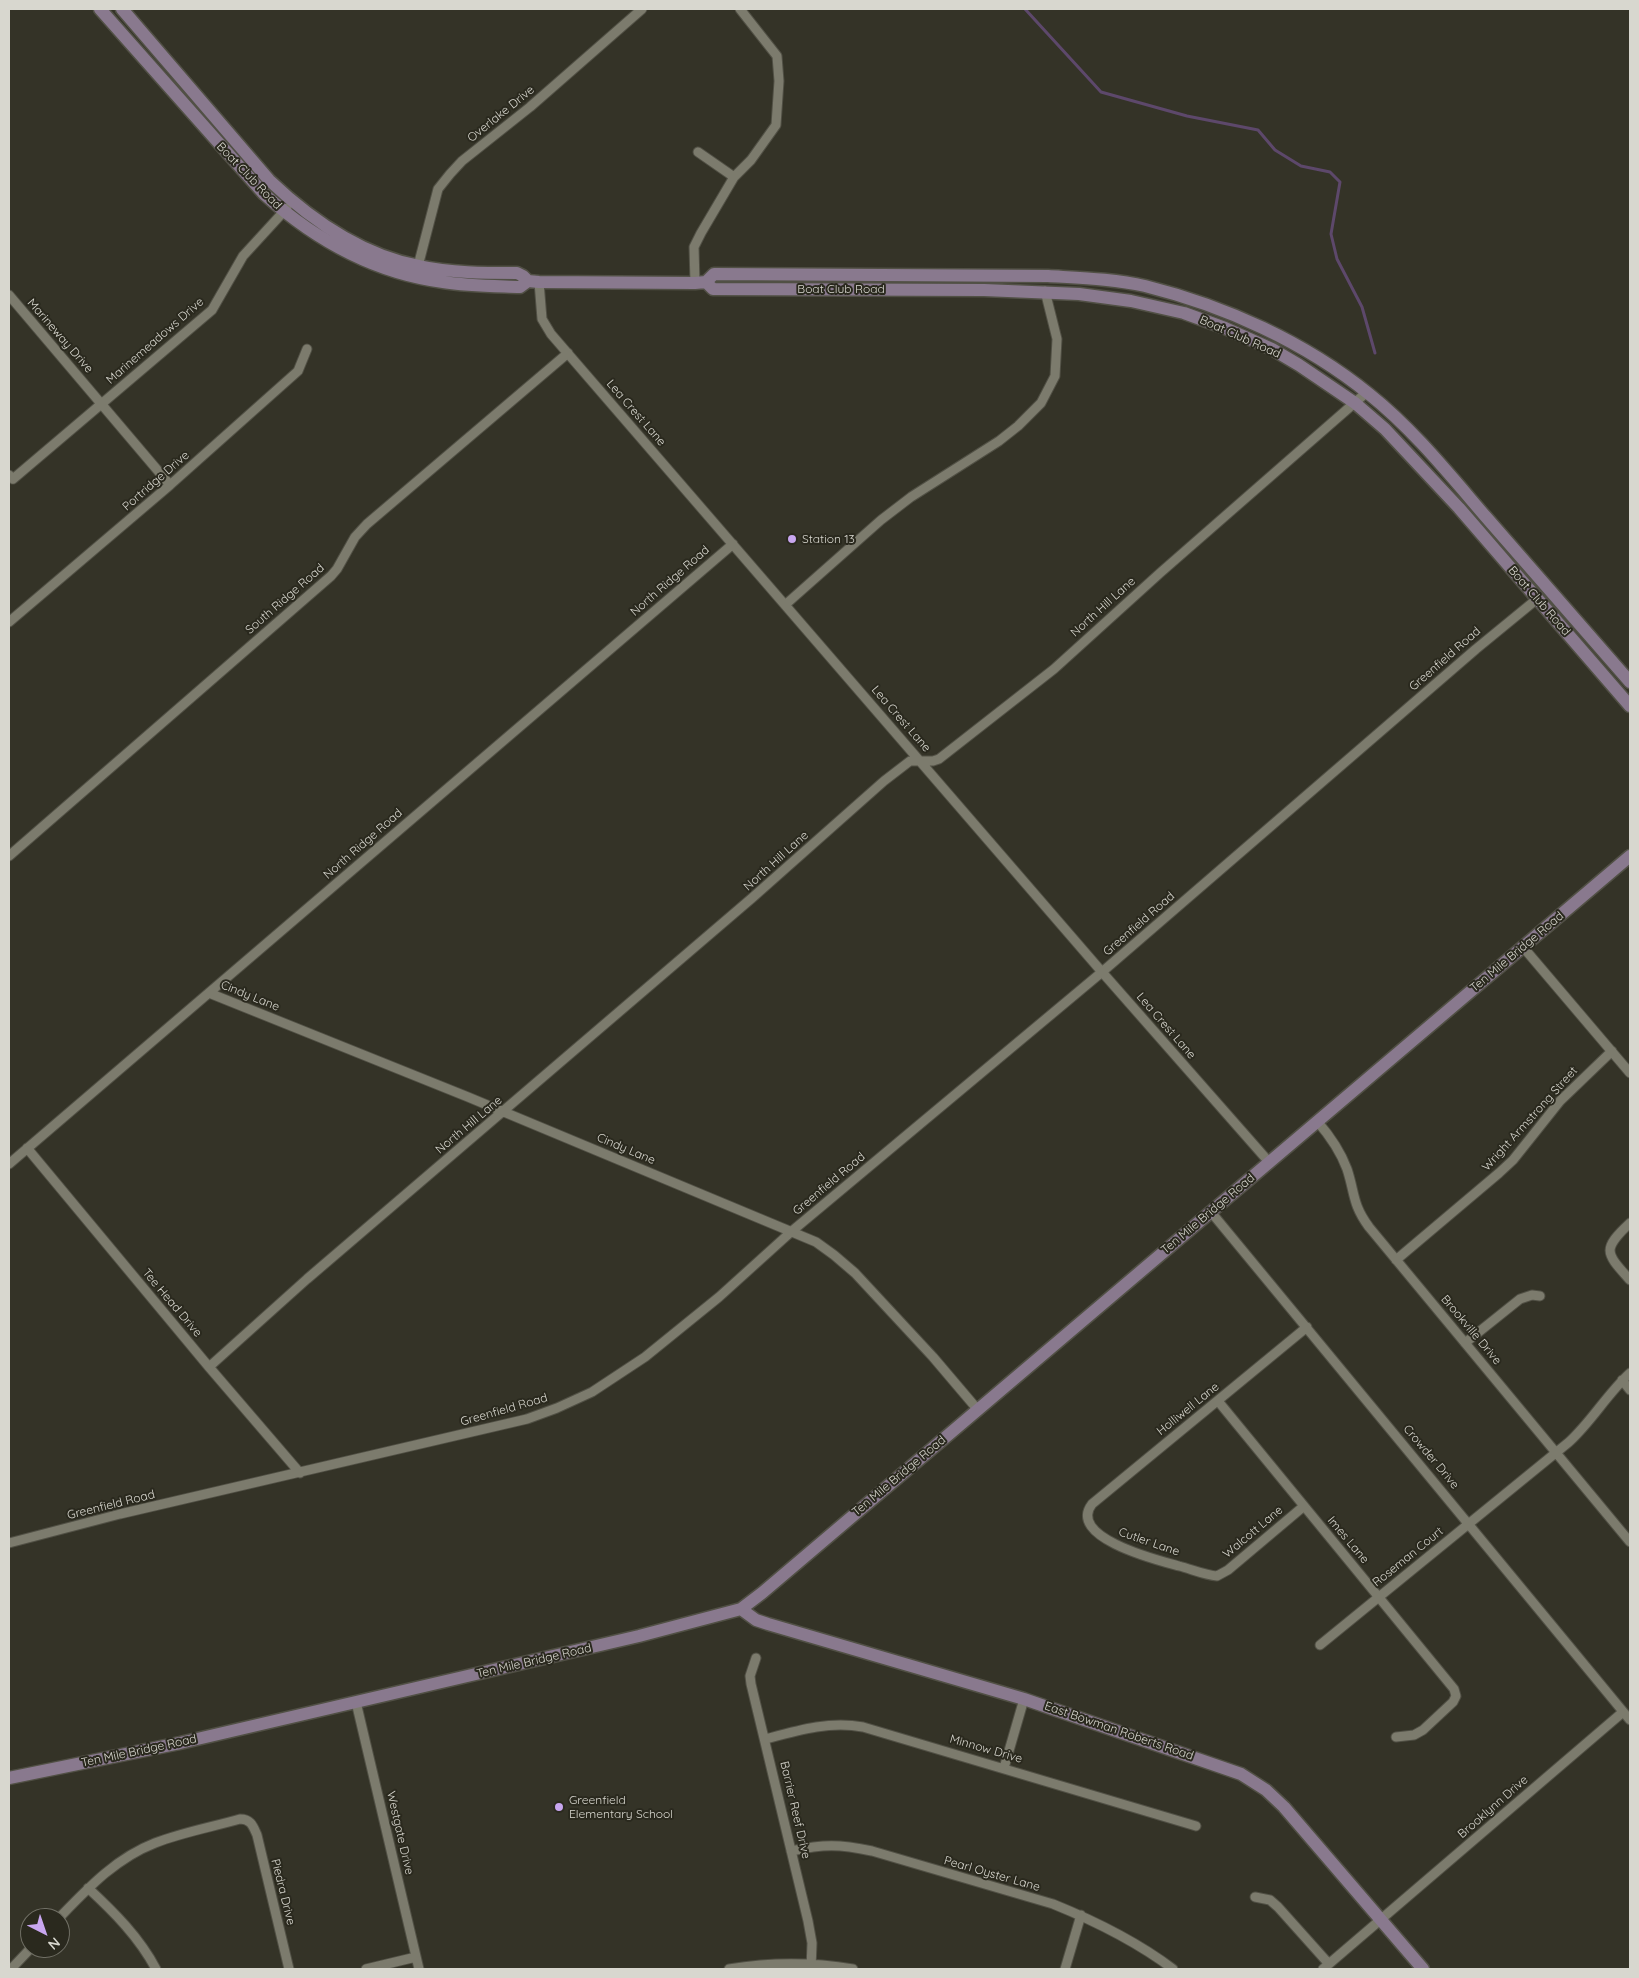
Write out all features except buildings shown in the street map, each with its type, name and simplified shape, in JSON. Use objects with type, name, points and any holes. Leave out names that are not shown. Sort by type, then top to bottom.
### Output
[{"type":"main road","name":"Boat Club Road","points":[[100,9],[264,194],[379,255],[418,266],[472,273],[517,273],[533,281]]},
{"type":"main road","name":"Boat Club Road","points":[[122,9],[269,180],[288,207],[318,237],[349,254],[378,266],[415,277],[442,282],[520,287],[533,281],[700,282],[713,289],[1045,292],[1131,301],[1184,313],[1225,328],[1272,349],[1355,403],[1385,429],[1431,477],[1630,706]]},
{"type":"main road","name":"Boat Club Road","points":[[700,282],[714,274],[1089,278],[1144,286],[1213,307],[1268,331],[1327,363],[1367,392],[1401,422],[1630,682]]},
{"type":"main road","name":"Ten Mile Bridge Road","points":[[9,1778],[180,1743],[630,1638],[741,1609],[1630,856]]},
{"type":"main road","name":"East Bowman Roberts Road","points":[[741,1609],[756,1620],[768,1624],[1024,1699],[1241,1774],[1266,1790],[1284,1807],[1423,1969]]},
{"type":"street","name":"Overlake Drive","points":[[418,266],[438,189],[450,174],[462,161],[530,107],[642,9]]},
{"type":"street","points":[[700,282],[694,247],[734,177],[750,160],[776,125],[779,81],[777,56],[740,9]]},
{"type":"street","points":[[698,152],[734,177]]},
{"type":"street","name":"Marinemeadows Drive","points":[[11,477],[102,404],[212,310],[243,256],[288,207]]},
{"type":"street","name":"Lea Crest Lane","points":[[533,281],[542,319],[551,334],[1102,972],[1269,1162]]},
{"type":"street","points":[[786,605],[881,520],[911,497],[999,441],[1018,426],[1041,403],[1055,376],[1057,339],[1045,292]]},
{"type":"street","name":"Marineway Drive","points":[[9,295],[170,485]]},
{"type":"street","name":"Portridge Drive","points":[[9,622],[170,485],[298,370],[307,348]]},
{"type":"street","name":"South Ridge Road","points":[[9,856],[331,576],[355,538],[367,524],[568,353]]},
{"type":"street","name":"North Hill Lane","points":[[209,1367],[308,1278],[504,1112],[752,898],[884,781],[910,761],[933,762],[939,759],[1054,669],[1160,573],[1367,392]]},
{"type":"street","name":"North Ridge Road","points":[[9,1164],[733,544]]},
{"type":"street","name":"Greenfield Road","points":[[9,1543],[120,1514],[527,1419],[592,1392],[645,1357],[719,1297],[792,1232],[1102,972],[1476,649],[1537,599]]},
{"type":"street","points":[[1523,947],[1630,1073]]},
{"type":"street","name":"Cindy Lane","points":[[208,993],[504,1112],[816,1242],[855,1273],[933,1357],[978,1410]]},
{"type":"street","name":"Wright Armstrong Street","points":[[1396,1260],[1513,1160],[1560,1101],[1612,1051]]},
{"type":"street","name":"Brookville Drive","points":[[1318,1121],[1334,1141],[1341,1154],[1347,1170],[1355,1205],[1360,1216],[1630,1542]]},
{"type":"street","name":"Tee Head Drive","points":[[27,1148],[209,1367],[300,1473]]},
{"type":"street","name":"Crowder Drive","points":[[1211,1212],[1630,1720]]},
{"type":"street","points":[[1630,1224],[1612,1242],[1609,1249],[1612,1259],[1630,1280]]},
{"type":"street","points":[[1465,1343],[1520,1299],[1532,1295],[1540,1296]]},
{"type":"street","name":"Holliwell Lane","points":[[1088,1513],[1092,1504],[1307,1327]]},
{"type":"street","name":"Roseman Court","points":[[1320,1645],[1579,1434],[1611,1391],[1630,1373]]},
{"type":"street","points":[[1622,1380],[1630,1390]]},
{"type":"street","name":"Imes Lane","points":[[1218,1401],[1454,1689],[1456,1696],[1448,1709],[1423,1730],[1414,1735],[1396,1737]]},
{"type":"street","name":"Walcott Lane","points":[[1217,1576],[1228,1570],[1304,1506]]},
{"type":"street","name":"Cutler Lane","points":[[1088,1513],[1091,1524],[1111,1543],[1137,1554],[1217,1576]]},
{"type":"street","name":"Barrier Reef Drive","points":[[756,1658],[750,1676],[808,1920],[812,1943],[812,1966]]},
{"type":"street","points":[[1004,1768],[1024,1699]]},
{"type":"street","name":"Westgate Drive","points":[[356,1702],[419,1969]]},
{"type":"street","name":"Brooklynn Drive","points":[[1326,1967],[1623,1712]]},
{"type":"street","name":"Minnow Drive","points":[[766,1739],[814,1726],[848,1724],[882,1732],[1196,1826]]},
{"type":"street","name":"Piedra Drive","points":[[88,1888],[129,1855],[154,1843],[240,1819],[250,1821],[257,1835],[290,1969]]},
{"type":"street","name":"Pearl Oyster Lane","points":[[791,1851],[831,1844],[872,1851],[1053,1904],[1140,1945],[1172,1969]]},
{"type":"street","points":[[69,1908],[88,1888],[130,1930],[156,1969]]},
{"type":"street","points":[[1255,1897],[1270,1900],[1278,1907],[1326,1967]]},
{"type":"street","points":[[1065,1969],[1081,1916]]},
{"type":"street","points":[[366,1969],[416,1957]]},
{"type":"street","points":[[11,1969],[21,1958]]},
{"type":"street","points":[[729,1969],[786,1963],[854,1969]]},
{"type":"waterway","points":[[1025,9],[1101,92],[1187,116],[1258,130],[1275,150],[1301,166],[1330,172],[1340,182],[1331,234],[1337,259],[1362,307],[1375,353]]},
{"type":"place","name":"Station 13","points":[[792,539]]},
{"type":"place","name":"Greenfield Elementary School","points":[[559,1807]]}]
